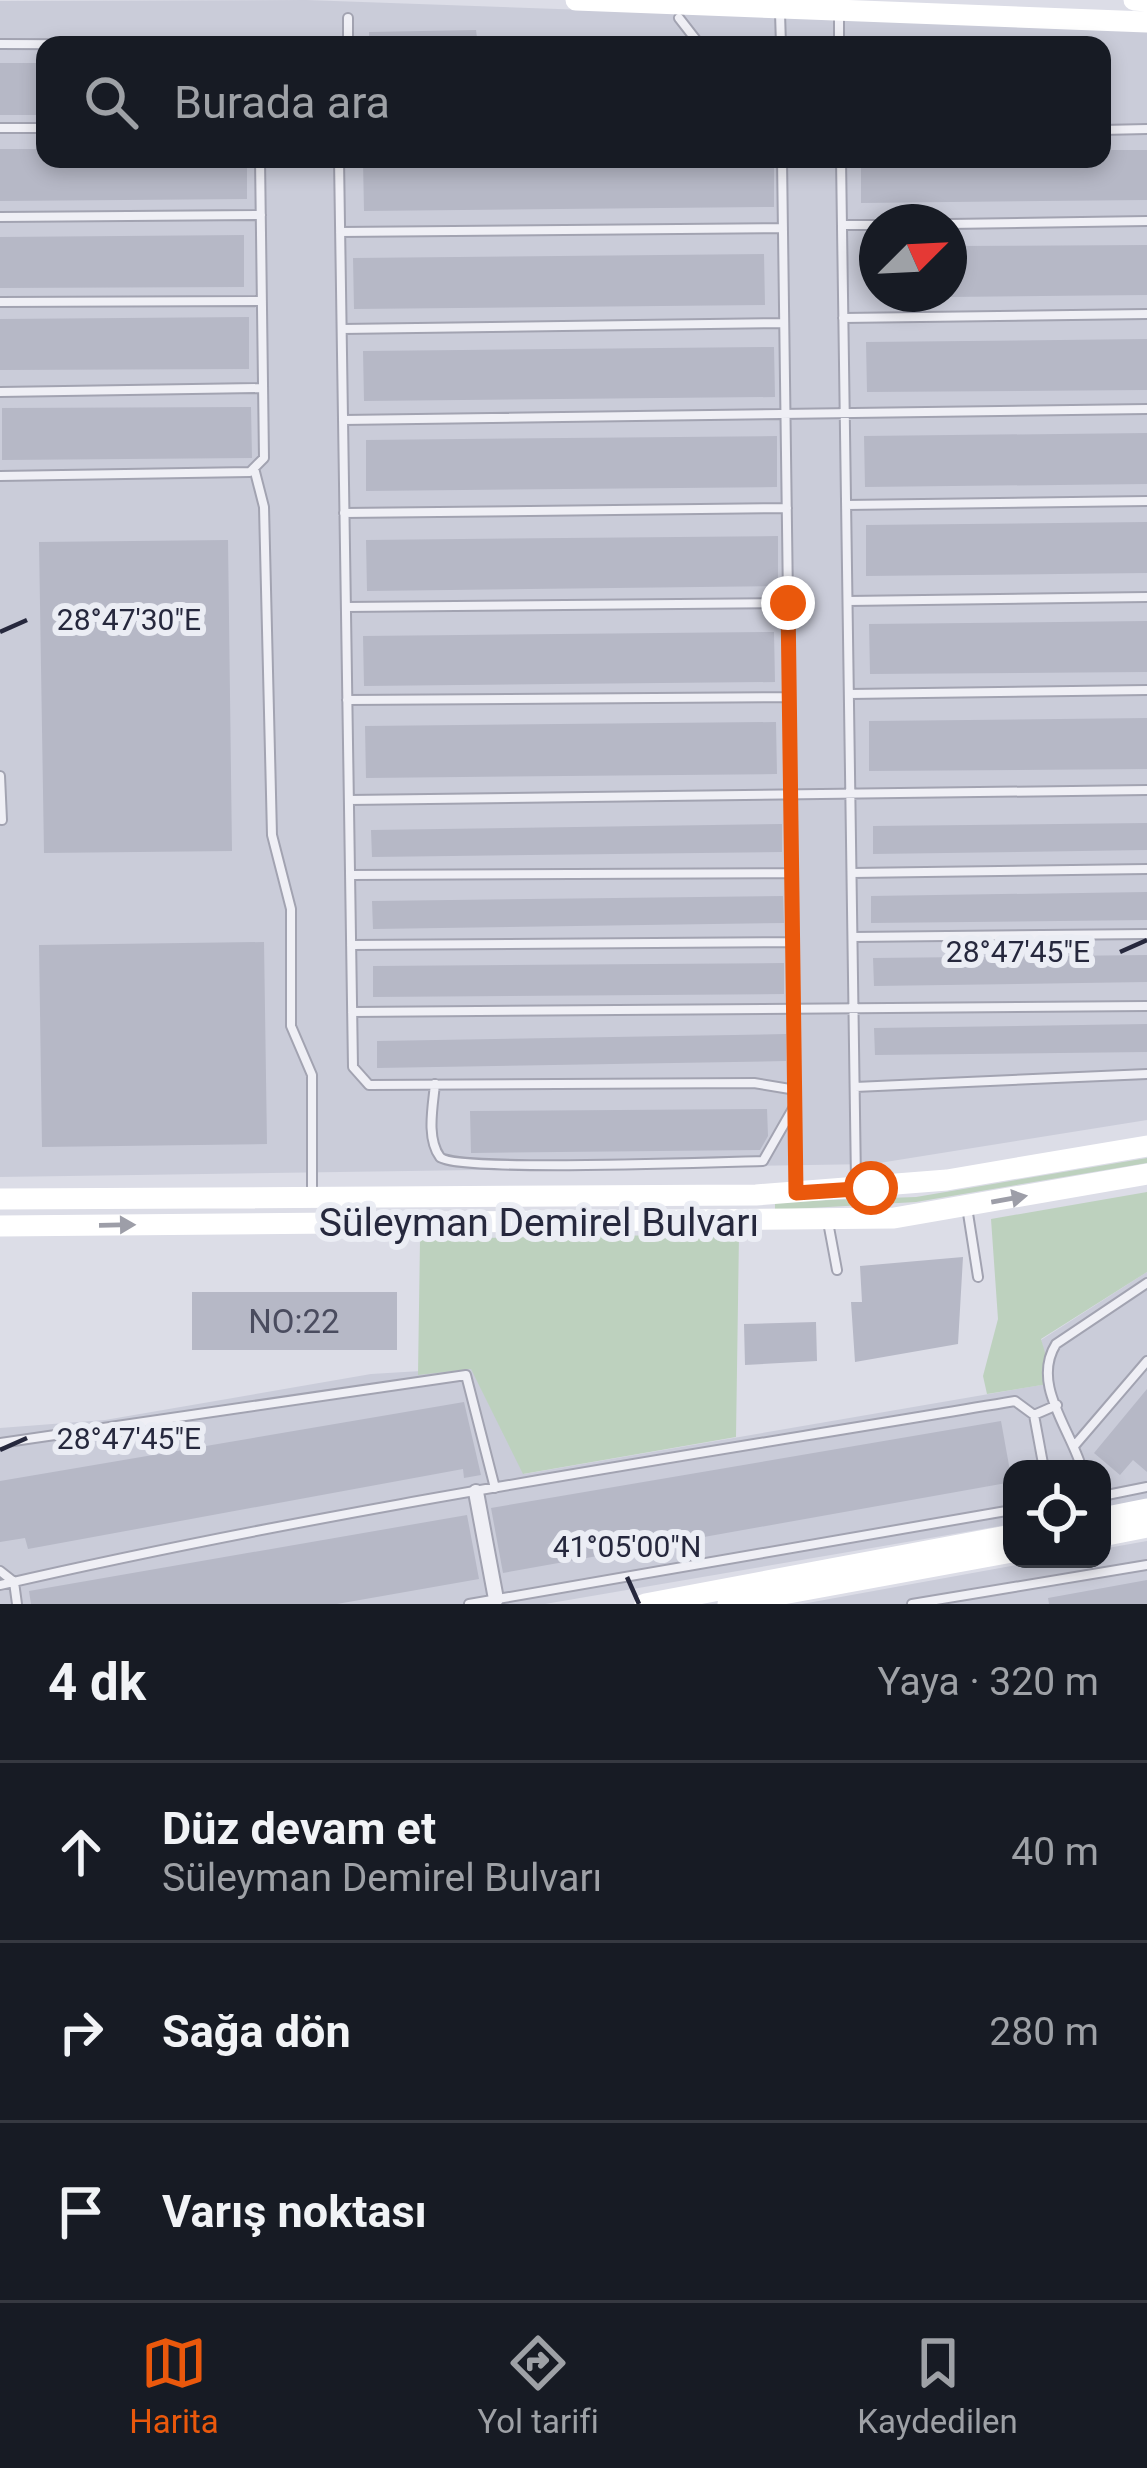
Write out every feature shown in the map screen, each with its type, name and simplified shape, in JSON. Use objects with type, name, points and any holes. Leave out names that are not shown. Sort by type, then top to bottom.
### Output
[{"type":"street","points":[[576,0],[839,4],[1147,22]]},
{"type":"street","points":[[1134,0],[1147,1]]},
{"type":"street","name":"Süleyman Demirel Bulvarı","points":[[0,1199],[796,1193],[856,1190],[1147,1146]]},
{"type":"street","name":"Süleyman Demirel Bulvarı","points":[[0,1226],[828,1221],[894,1218],[1147,1174]]},
{"type":"street","points":[[476,1492],[496,1599]]},
{"type":"street","points":[[1111,1516],[1147,1509]]},
{"type":"street","points":[[1111,1534],[1147,1528]]},
{"type":"street","points":[[645,1604],[1003,1537]]},
{"type":"street","points":[[728,1604],[1003,1554]]},
{"type":"lane","points":[[780,3],[781,36]]},
{"type":"lane","points":[[839,4],[839,36]]},
{"type":"lane","points":[[348,18],[348,36]]},
{"type":"lane","points":[[679,18],[693,36]]},
{"type":"lane","points":[[0,44],[36,44]]},
{"type":"lane","points":[[0,128],[36,128]]},
{"type":"lane","points":[[1111,130],[1147,129]]},
{"type":"lane","points":[[0,476],[254,468],[264,458],[260,168]]},
{"type":"lane","points":[[339,168],[353,1067],[369,1085],[754,1083],[796,1090]]},
{"type":"lane","points":[[782,168],[796,1193]]},
{"type":"lane","points":[[841,168],[856,1190]]},
{"type":"lane","points":[[0,218],[261,214]]},
{"type":"lane","points":[[967,224],[1147,221]]},
{"type":"lane","points":[[842,225],[859,225]]},
{"type":"lane","points":[[340,232],[783,228]]},
{"type":"lane","points":[[0,302],[262,301]]},
{"type":"lane","points":[[843,318],[1147,314]]},
{"type":"lane","points":[[342,329],[784,323]]},
{"type":"lane","points":[[0,392],[263,388]]},
{"type":"lane","points":[[343,419],[1147,409]]},
{"type":"lane","points":[[254,468],[264,507],[272,841],[291,909],[292,1033],[312,1075],[312,1197]]},
{"type":"lane","points":[[846,505],[1147,501]]},
{"type":"lane","points":[[344,513],[787,508]]},
{"type":"lane","points":[[848,601],[1147,597]]},
{"type":"lane","points":[[346,607],[788,603]]},
{"type":"lane","points":[[849,694],[1147,690]]},
{"type":"lane","points":[[347,700],[789,697]]},
{"type":"lane","points":[[0,776],[2,820]]},
{"type":"lane","points":[[349,800],[1147,790]]},
{"type":"lane","points":[[851,873],[1147,869]]},
{"type":"lane","points":[[350,875],[792,873]]},
{"type":"lane","points":[[853,938],[1147,934]]},
{"type":"lane","points":[[351,945],[793,942]]},
{"type":"lane","points":[[352,1012],[1147,1006]]},
{"type":"lane","points":[[855,1087],[1147,1074]]},
{"type":"lane","points":[[436,1084],[432,1136],[440,1157],[491,1167],[763,1161],[771,1156],[779,1126],[796,1105]]},
{"type":"lane","points":[[966,1206],[978,1277]]},
{"type":"lane","points":[[828,1221],[837,1270]]},
{"type":"lane","points":[[1079,1460],[1043,1375],[1056,1344],[1147,1283]]},
{"type":"lane","points":[[1075,1445],[1147,1360]]},
{"type":"lane","points":[[0,1443],[466,1376],[495,1488]]},
{"type":"lane","points":[[0,1585],[495,1488],[1015,1401],[1034,1415],[1042,1460]]},
{"type":"lane","points":[[1034,1415],[1057,1405]]},
{"type":"lane","points":[[1111,1494],[1147,1487]]},
{"type":"lane","points":[[469,1604],[1003,1512]]},
{"type":"lane","points":[[912,1604],[1147,1565]]},
{"type":"lane","points":[[0,1570],[14,1582],[17,1604]]},
{"type":"shaded area","points":[[306,0],[1147,30],[1147,1120],[873,1164],[0,1177],[0,1]]},
{"type":"shaded area","points":[[1147,1272],[1147,1500],[1111,1506],[1111,1460],[1003,1460],[1003,1526],[545,1604],[0,1604],[0,1428],[105,1420],[371,1374],[471,1368],[524,1474],[1053,1383],[1041,1340]]},
{"type":"shaded area","points":[[1147,1541],[1147,1604],[802,1604],[1003,1567],[1111,1568],[1111,1547]]},
{"type":"green space","points":[[1147,1158],[1147,1163],[916,1202],[775,1210],[775,1202],[916,1197]]},
{"type":"green space","points":[[1147,1192],[1147,1272],[1041,1339],[1054,1383],[987,1394],[983,1376],[998,1319],[991,1219]]},
{"type":"green space","points":[[739,1234],[736,1437],[523,1474],[471,1369],[418,1375],[420,1239]]},
{"type":"building","points":[[476,30],[477,36],[369,36],[369,32]]},
{"type":"building","points":[[0,63],[36,63],[36,115],[0,115]]},
{"type":"building","points":[[0,149],[36,149],[36,168],[247,168],[247,199],[0,201]]},
{"type":"building","points":[[1111,150],[1147,150],[1147,200],[861,203],[861,168],[1111,168]]},
{"type":"building","points":[[363,168],[774,168],[774,207],[364,211]]},
{"type":"building","points":[[244,235],[244,287],[0,288],[0,237]]},
{"type":"building","points":[[1147,245],[1147,295],[967,297],[967,246]]},
{"type":"building","points":[[764,254],[765,305],[354,309],[353,258]]},
{"type":"building","points":[[249,317],[249,369],[0,370],[0,319]]},
{"type":"building","points":[[1147,339],[1147,390],[867,392],[866,342]]},
{"type":"building","points":[[774,347],[775,397],[364,401],[363,351]]},
{"type":"building","points":[[251,407],[252,458],[2,460],[2,408]]},
{"type":"building","points":[[1147,433],[1147,484],[865,487],[864,436]]},
{"type":"building","points":[[777,436],[777,487],[366,491],[366,440]]},
{"type":"building","points":[[1147,522],[1147,573],[866,576],[866,525]]},
{"type":"building","points":[[778,536],[778,586],[367,591],[366,540]]},
{"type":"building","points":[[228,540],[232,851],[44,853],[39,542]]},
{"type":"building","points":[[1147,621],[1147,672],[870,674],[869,624]]},
{"type":"building","points":[[774,632],[775,682],[364,686],[363,636]]},
{"type":"building","points":[[1147,718],[1147,769],[869,771],[869,721]]},
{"type":"building","points":[[776,722],[777,774],[366,778],[365,726]]},
{"type":"building","points":[[1147,823],[1147,850],[873,854],[873,826]]},
{"type":"building","points":[[782,824],[782,852],[372,857],[371,830]]},
{"type":"building","points":[[1147,892],[1147,920],[871,923],[871,896]]},
{"type":"building","points":[[783,896],[784,923],[373,929],[372,901]]},
{"type":"building","points":[[264,942],[267,1144],[42,1147],[39,945]]},
{"type":"building","points":[[1147,955],[1147,982],[874,986],[873,958]]},
{"type":"building","points":[[784,963],[784,994],[373,997],[373,966]]},
{"type":"building","points":[[1147,1024],[1147,1052],[875,1055],[874,1028]]},
{"type":"building","points":[[786,1034],[786,1061],[377,1068],[377,1041]]},
{"type":"building","points":[[767,1109],[768,1136],[760,1150],[471,1153],[470,1111]]},
{"type":"building","points":[[963,1257],[958,1344],[855,1362],[851,1302],[862,1302],[860,1266]]},
{"type":"building","points":[[192,1292],[397,1292],[397,1350],[192,1350]]},
{"type":"building","points":[[816,1322],[817,1361],[745,1365],[744,1324]]},
{"type":"building","points":[[1147,1389],[1147,1472],[1133,1460],[1120,1475],[1111,1467],[1111,1460],[1094,1453]]},
{"type":"building","points":[[464,1402],[481,1475],[464,1478],[463,1469],[28,1549],[25,1538],[0,1542],[0,1481]]},
{"type":"building","points":[[1001,1421],[1008,1460],[1003,1460],[1003,1484],[503,1573],[491,1508]]},
{"type":"building","points":[[467,1515],[479,1579],[337,1604],[31,1604],[29,1591]]},
{"type":"building","points":[[1147,1580],[1147,1604],[1049,1604],[1048,1598]]},
{"type":"route","points":[[788,603],[796,1193],[871,1188]]}]
